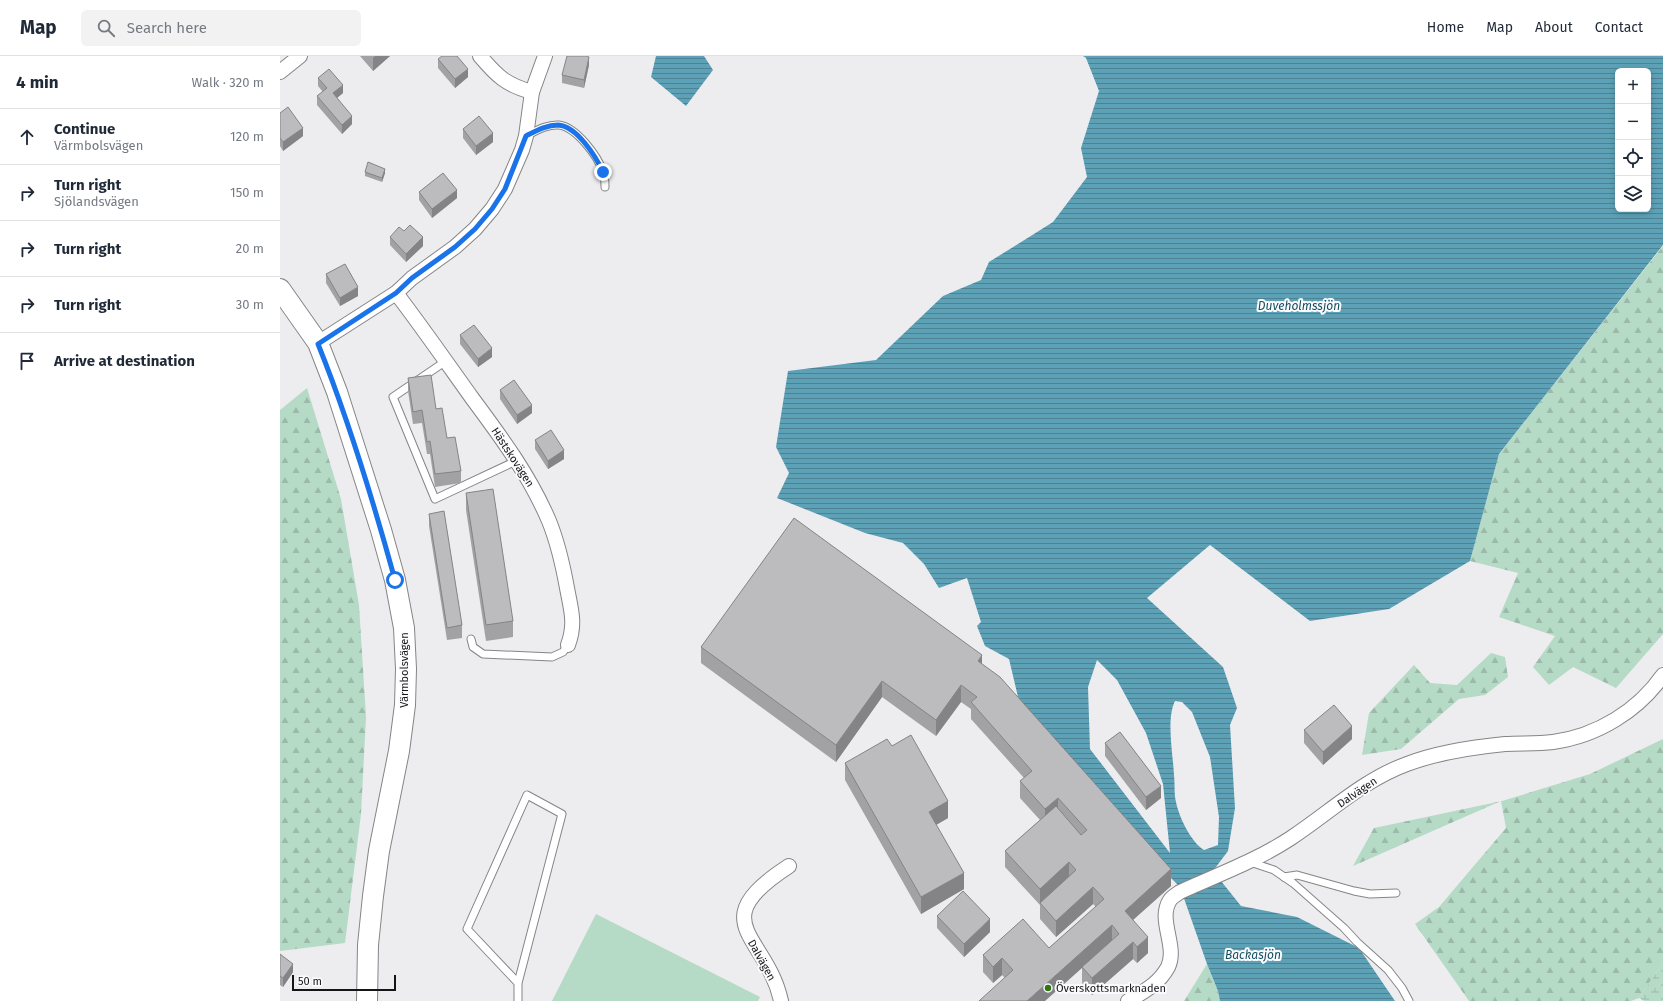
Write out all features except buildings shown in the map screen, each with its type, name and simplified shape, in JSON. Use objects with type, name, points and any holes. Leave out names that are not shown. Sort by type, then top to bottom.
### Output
[{"type":"street","points":[[280,72],[300,56]]},
{"type":"street","points":[[480,56],[500,78],[515,87],[532,92]]},
{"type":"street","points":[[318,344],[396,293],[412,278],[455,247],[475,229],[492,209],[505,189],[526,136],[532,92],[545,56]]},
{"type":"street","name":"Värmbolsvägen","points":[[280,289],[318,344],[338,392],[395,580],[404,628],[406,669],[405,705],[399,751],[379,851],[373,896],[368,944],[367,1001]]},
{"type":"street","name":"Hästskovägen","points":[[396,293],[446,361],[516,461],[537,494],[550,522],[557,544],[572,617],[573,631],[568,645]]},
{"type":"street","name":"Dalvägen","points":[[1128,1001],[1151,988],[1164,974],[1168,966],[1172,955],[1166,919],[1167,909],[1170,899],[1180,892],[1249,862],[1291,838],[1365,784],[1385,773],[1408,763],[1434,756],[1505,744],[1551,742],[1570,739],[1586,734],[1609,724],[1630,710],[1655,687],[1663,674]]},
{"type":"street","name":"Dalvägen","points":[[781,1001],[779,991],[771,973],[750,940],[745,928],[744,916],[746,904],[755,894],[769,879],[789,866]]},
{"type":"lane","points":[[526,136],[543,127],[559,125],[572,131],[585,143],[598,161],[603,172],[605,187]]},
{"type":"lane","points":[[446,361],[393,397],[435,500],[516,461]]},
{"type":"lane","points":[[470,639],[473,647],[483,654],[552,657],[563,652],[568,645]]},
{"type":"lane","points":[[518,983],[467,929],[527,794],[562,814],[518,983],[518,1001]]},
{"type":"lane","points":[[1249,862],[1274,870],[1293,883],[1344,928],[1388,970],[1402,988],[1409,1001]]},
{"type":"lane","points":[[1284,877],[1297,875],[1354,892],[1370,894],[1396,892]]},
{"type":"green space","points":[[1663,246],[1663,634],[1616,688],[1573,667],[1549,685],[1533,667],[1555,636],[1499,617],[1518,573],[1470,561],[1499,454]]},
{"type":"green space","points":[[307,388],[341,499],[359,605],[366,717],[361,814],[345,943],[280,951],[280,410]]},
{"type":"green space","points":[[1491,653],[1505,657],[1508,677],[1485,695],[1459,699],[1401,749],[1362,755],[1369,713],[1414,665],[1430,683],[1457,685]]},
{"type":"green space","points":[[1663,739],[1663,966],[1660,967],[1639,998],[1631,1001],[1469,1001],[1415,924],[1439,907],[1506,828],[1501,801],[1590,774]]},
{"type":"green space","points":[[1500,801],[1353,866],[1374,828]]},
{"type":"green space","points":[[596,914],[760,997],[758,1001],[552,1001]]},
{"type":"green space","points":[[1207,964],[1218,991],[1220,1001],[1184,1001]]},
{"type":"green space","points":[[1663,966],[1663,1001],[1644,1001],[1639,998],[1660,967]]},
{"type":"water","points":[[656,56],[704,56],[713,70],[686,106],[651,77]]},
{"type":"water","name":"Duveholmssjön","points":[[1083,56],[1663,56],[1663,245],[1499,454],[1470,561],[1389,609],[1310,621],[1210,545],[1147,598],[1223,667],[1237,708],[1230,725],[1235,808],[1228,851],[1213,871],[1241,906],[1297,917],[1359,948],[1395,1001],[1220,1001],[1218,991],[1180,887],[1116,823],[1084,785],[1018,697],[1009,659],[985,646],[977,626],[981,622],[967,578],[939,588],[924,564],[903,543],[865,533],[777,498],[789,473],[776,447],[788,371],[876,360],[943,296],[981,280],[989,262],[1053,222],[1087,177],[1081,148],[1099,91],[1086,58]],"holes":[[[1097,660],[1117,680],[1146,733],[1163,784],[1170,853],[1090,749],[1088,687]],[[1175,701],[1182,702],[1192,712],[1210,757],[1219,817],[1218,845],[1204,850],[1186,829],[1176,802],[1170,727],[1172,708]]]},
{"type":"place","name":"Överskottsmarknaden","points":[[1048,988]]},
{"type":"route","points":[[395,580],[360,459],[338,392],[318,344],[396,293],[412,278],[455,247],[475,229],[492,209],[505,189],[522,150],[526,136],[543,127],[559,125],[572,131],[585,143],[598,161],[603,172]]},
{"type":"water label","name":"Backasjön","points":[[1253,955]]}]
